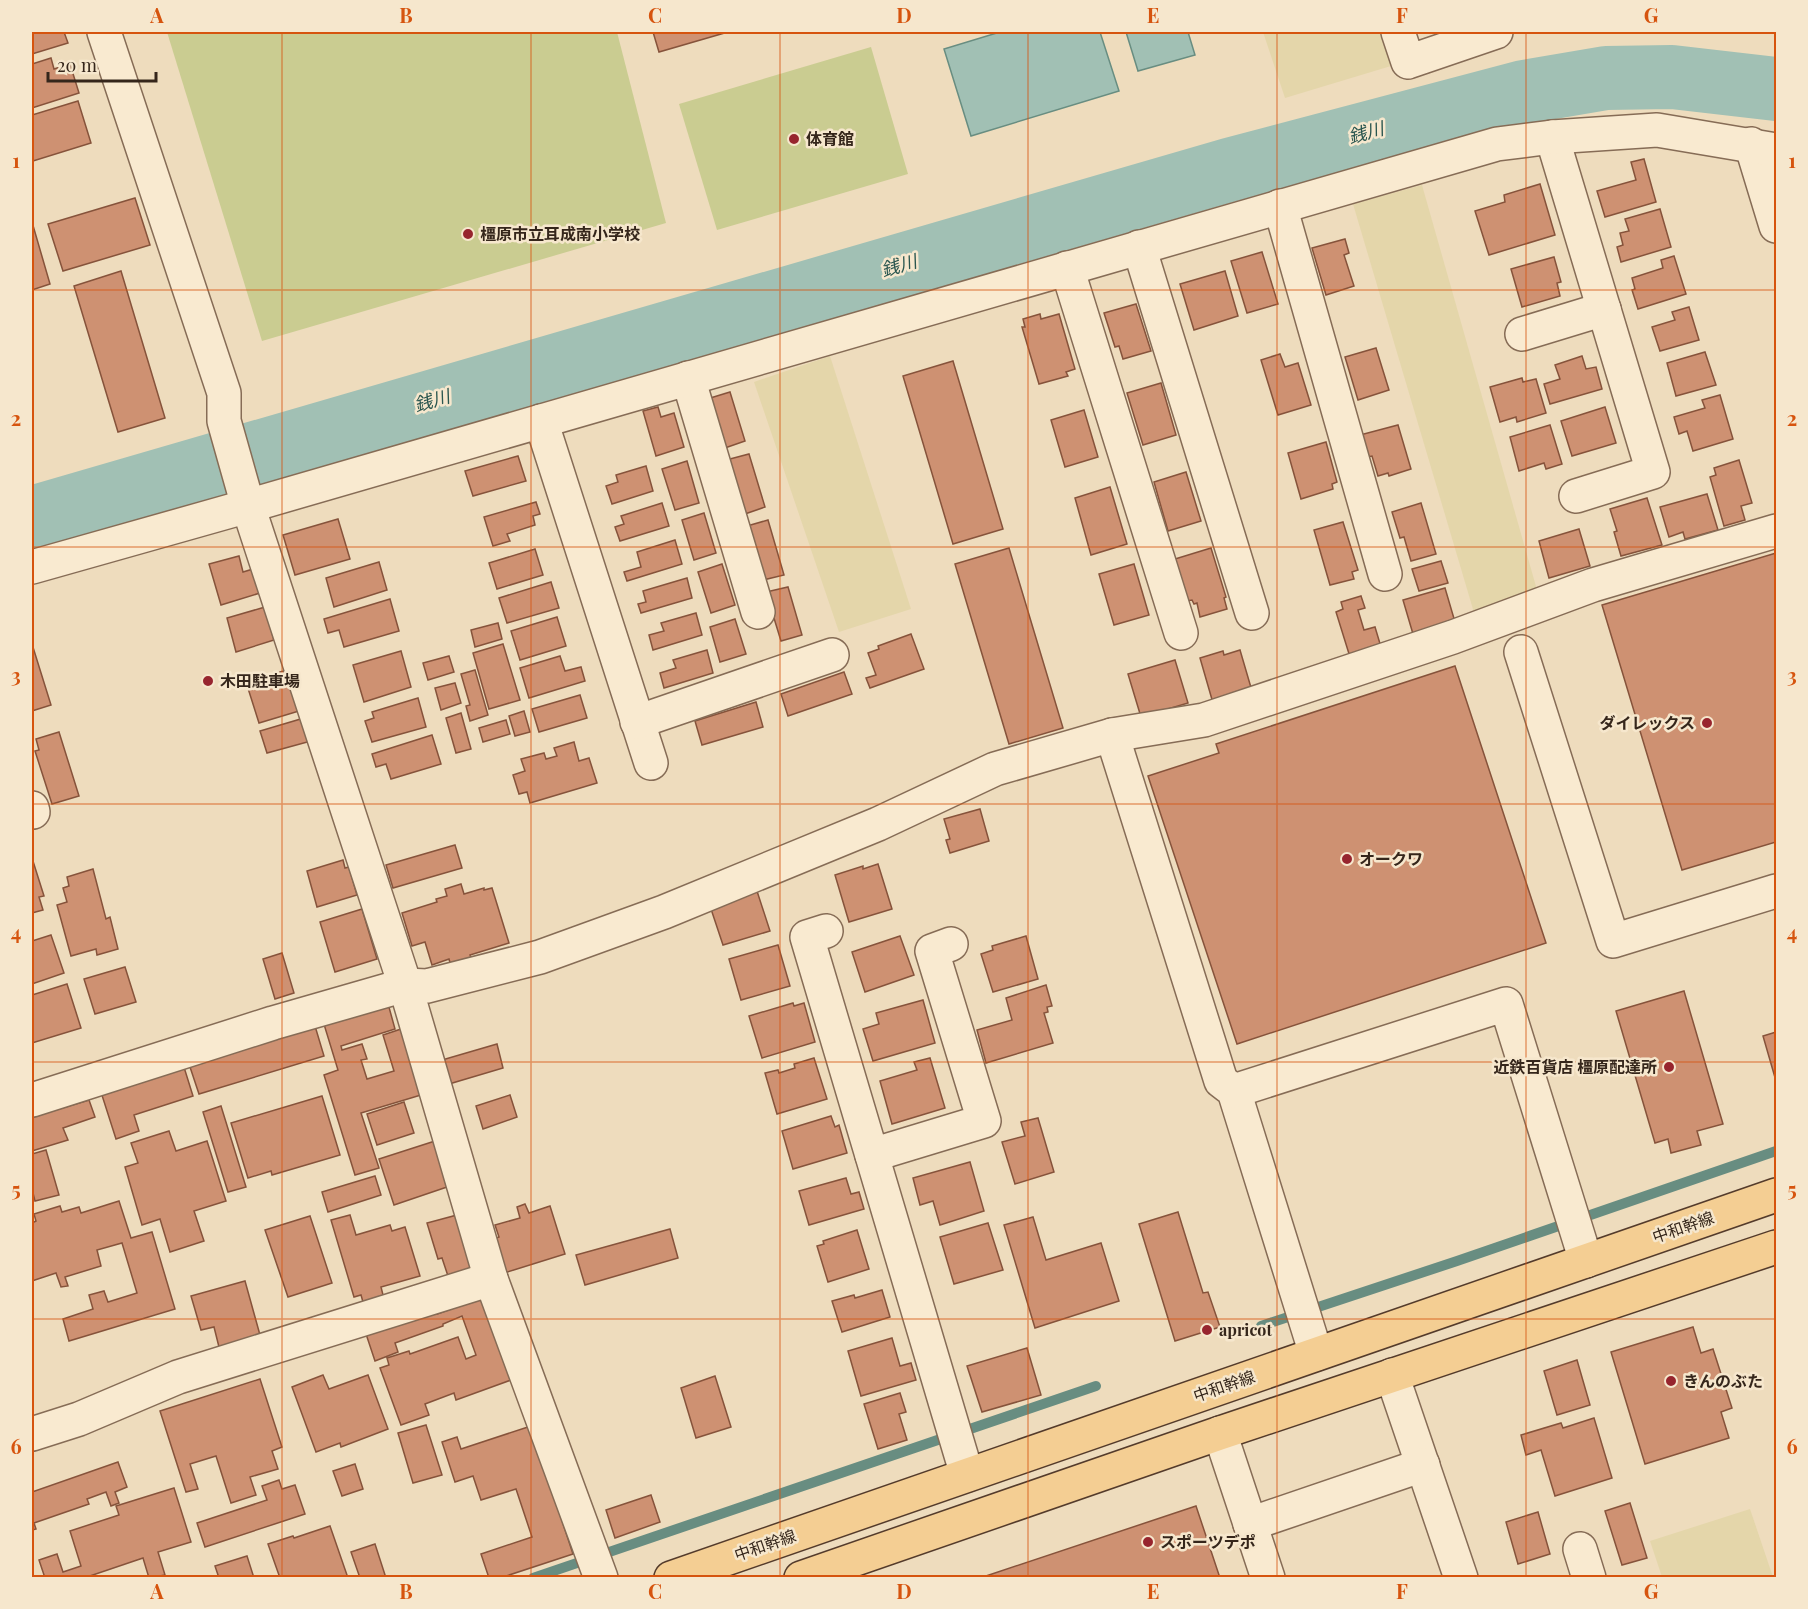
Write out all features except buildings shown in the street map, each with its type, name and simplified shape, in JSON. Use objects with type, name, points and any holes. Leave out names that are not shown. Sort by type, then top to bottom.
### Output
[{"type":"main road","name":"中和幹線","points":[[671,1578],[1776,1195]]},
{"type":"main road","points":[[801,1578],[843,1571],[1220,1432],[1776,1247]]},
{"type":"street","points":[[104,32],[224,393],[224,421],[245,496],[405,986],[491,1279],[597,1566]]},
{"type":"street","points":[[1398,32],[1408,62],[1496,32]]},
{"type":"street","points":[[32,567],[245,496],[541,421],[1497,144],[1552,137],[1657,130],[1764,147],[1776,226]]},
{"type":"street","points":[[1552,137],[1653,472],[1575,496]]},
{"type":"street","points":[[1280,206],[1385,574]]},
{"type":"street","points":[[1139,247],[1252,613]]},
{"type":"street","points":[[1067,268],[1181,633]]},
{"type":"street","points":[[1522,334],[1604,309]]},
{"type":"street","points":[[688,378],[758,612]]},
{"type":"street","points":[[541,421],[651,763]]},
{"type":"street","points":[[32,1100],[273,1023],[405,986],[427,986],[540,957],[663,912],[878,824],[995,769],[1112,735],[1204,720],[1453,637],[1593,585],[1776,531]]},
{"type":"street","points":[[1521,652],[1613,941],[1776,891]]},
{"type":"street","points":[[638,722],[832,655]]},
{"type":"street","points":[[1112,735],[1221,1081],[1234,1091],[1316,1354]]},
{"type":"street","points":[[826,931],[807,937],[967,1475]]},
{"type":"street","points":[[872,1155],[984,1121],[932,951],[951,944]]},
{"type":"street","points":[[1234,1091],[1506,1004],[1586,1261]]},
{"type":"street","points":[[32,1434],[79,1419],[178,1377],[491,1279]]},
{"type":"street","points":[[1392,1375],[1461,1578]]},
{"type":"street","points":[[1220,1432],[1268,1578]]},
{"type":"street","points":[[1250,1524],[1423,1465]]},
{"type":"shaded area","points":[[1000,32],[1100,32],[1119,91],[971,136],[944,49]]},
{"type":"shaded area","points":[[1126,32],[1188,32],[1195,55],[1138,71]]},
{"type":"shaded area","points":[[1263,32],[1380,32],[1391,66],[1285,98]]},
{"type":"shaded area","points":[[1422,185],[1539,597],[1475,616],[1353,204]]},
{"type":"shaded area","points":[[830,356],[911,609],[839,632],[754,382]]},
{"type":"shaded area","points":[[1750,1509],[1773,1577],[1662,1577],[1650,1541]]},
{"type":"green space","points":[[167,32],[617,32],[666,223],[262,341]]},
{"type":"green space","name":"体育館","points":[[871,47],[908,174],[717,230],[679,104]]},
{"type":"waterway","name":"銭川","points":[[32,518],[1229,170],[1524,92],[1606,78],[1672,77],[1776,89]]},
{"type":"waterway","points":[[1261,1326],[1776,1151]]},
{"type":"waterway","points":[[533,1578],[1096,1386]]},
{"type":"place","name":"体育館","points":[[794,139]]},
{"type":"place","name":"橿原市立耳成南小学校","points":[[468,234]]},
{"type":"place","name":"木田駐車場","points":[[208,681]]},
{"type":"place","name":"ダイレックス","points":[[1707,723]]},
{"type":"place","name":"オークワ","points":[[1347,859]]},
{"type":"place","name":"近鉄百貨店 橿原配達所","points":[[1669,1067]]},
{"type":"place","name":"apricot","points":[[1207,1330]]},
{"type":"place","name":"きんのぶた","points":[[1671,1381]]},
{"type":"place","name":"スポーツデポ","points":[[1148,1542]]}]
